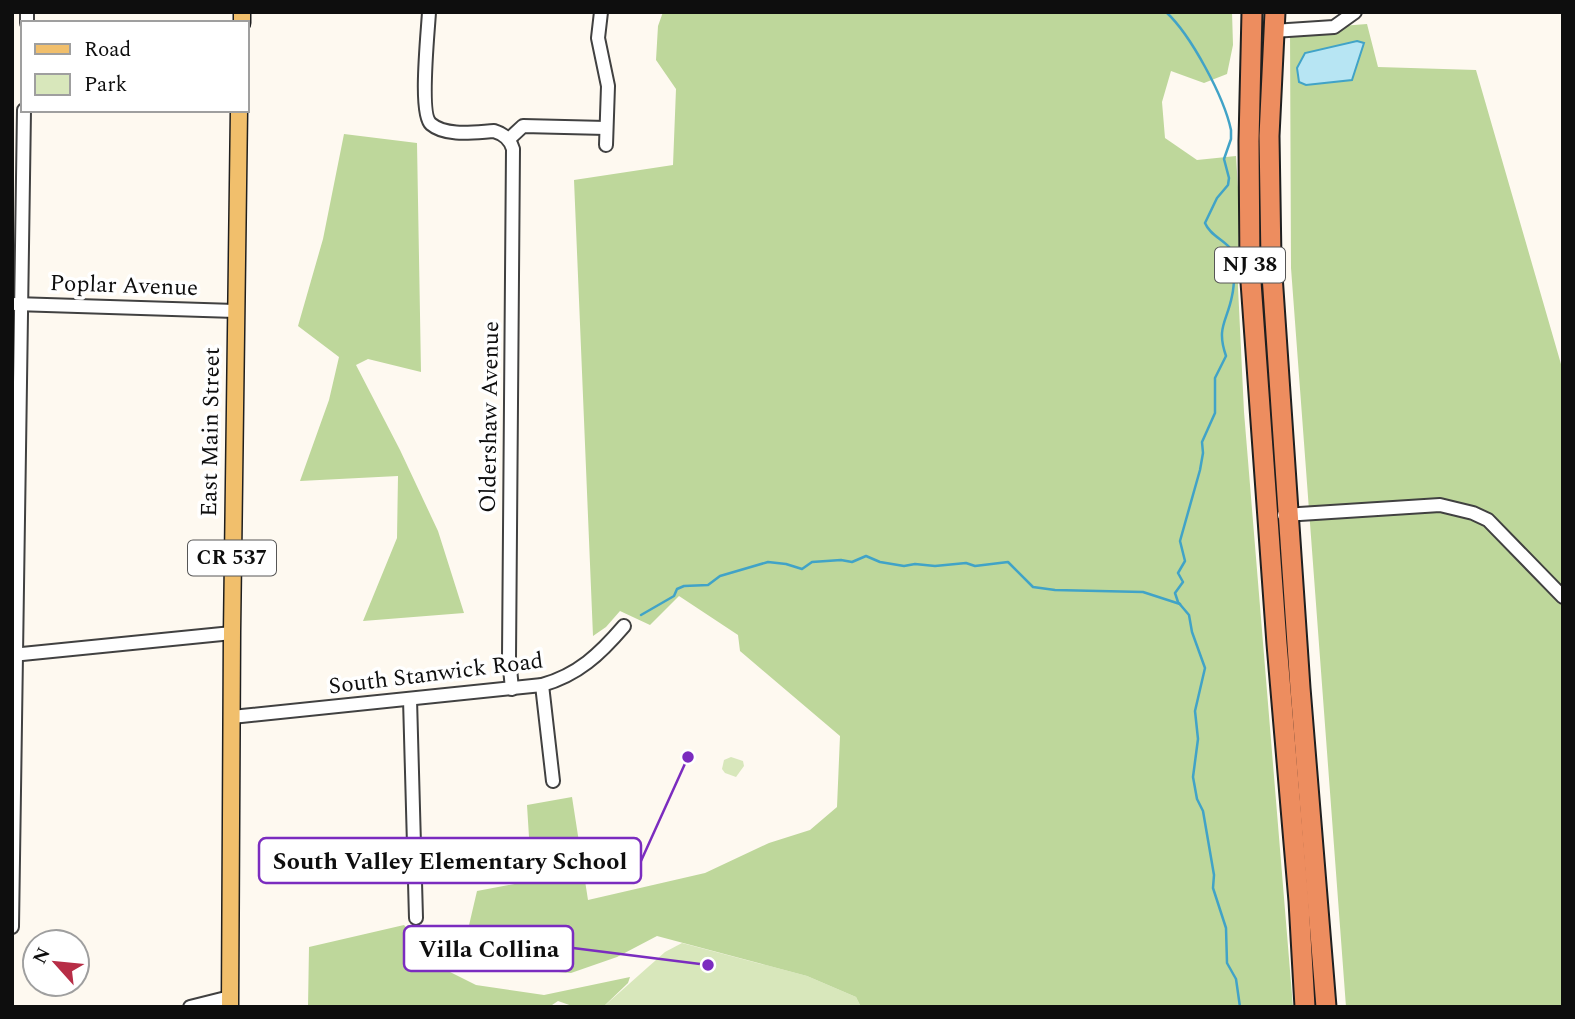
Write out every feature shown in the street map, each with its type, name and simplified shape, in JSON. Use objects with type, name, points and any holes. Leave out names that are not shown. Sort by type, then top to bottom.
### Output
[{"type":"highway","name":"NJ 38","points":[[1252,12],[1250,268],[1305,1007]]},
{"type":"highway","name":"NJ 38","points":[[1274,22],[1269,136],[1271,260],[1300,688],[1326,1007]]},
{"type":"main road","name":"East Main Street","points":[[230,1002],[239,112]]},
{"type":"street","points":[[429,12],[424,106],[428,121],[433,126],[445,131],[494,131],[510,142],[523,126],[606,128]]},
{"type":"street","points":[[601,12],[598,38],[608,86],[606,145]]},
{"type":"street","points":[[1274,22],[1334,27],[1354,12]]},
{"type":"street","points":[[12,927],[16,304],[24,112]]},
{"type":"street","name":"Oldershaw Avenue","points":[[510,142],[509,658],[512,689]]},
{"type":"street","name":"Poplar Avenue","points":[[16,304],[235,311]]},
{"type":"street","points":[[1267,517],[1440,505],[1465,510],[1488,520],[1563,597]]},
{"type":"street","name":"South Stanwick Road","points":[[232,717],[542,685],[564,678],[584,667],[624,626]]},
{"type":"street","points":[[14,654],[232,634]]},
{"type":"street","points":[[542,685],[552,781]]},
{"type":"street","points":[[410,699],[416,918]]},
{"type":"street","points":[[190,1007],[230,1002]]},
{"type":"green space","points":[[663,12],[1232,12],[1233,45],[1227,74],[1204,83],[1171,71],[1162,102],[1165,138],[1197,160],[1236,156],[1244,412],[1293,1007],[861,1007],[856,997],[807,976],[657,936],[617,957],[571,973],[508,968],[463,951],[477,891],[520,883],[531,869],[527,805],[572,797],[588,900],[705,873],[769,843],[810,830],[837,807],[840,736],[740,651],[738,635],[679,596],[650,625],[620,611],[606,627],[593,636],[574,180],[673,165],[676,89],[656,60],[658,26]]},
{"type":"green space","points":[[1367,24],[1378,67],[1476,70],[1563,371],[1563,1007],[1346,1007],[1291,268],[1290,30]]},
{"type":"green space","points":[[344,134],[417,143],[421,372],[368,359],[356,365],[438,531],[464,613],[363,621],[397,538],[398,476],[300,481],[329,400],[339,357],[298,326],[323,239]]},
{"type":"green space","points":[[731,757],[743,761],[744,766],[736,777],[722,769],[724,760]]},
{"type":"green space","points":[[404,925],[442,968],[476,985],[544,995],[630,977],[628,983],[603,1007],[575,1007],[558,1001],[549,1007],[308,1007],[309,947]]},
{"type":"green space","points":[[682,943],[807,976],[856,997],[861,1007],[603,1007],[665,952]]},
{"type":"water","points":[[1357,41],[1364,43],[1352,80],[1306,85],[1299,82],[1297,68],[1305,53]]},
{"type":"waterway","points":[[1166,12],[1186,36],[1205,67],[1231,130],[1231,139],[1224,159],[1228,185],[1217,198],[1205,223],[1229,247],[1235,257],[1233,291],[1222,331],[1226,356],[1215,378],[1215,413],[1202,442],[1200,470],[1180,541],[1185,561],[1178,573],[1183,582],[1175,593],[1178,602],[1189,615],[1205,668],[1195,711],[1198,739],[1193,777],[1197,799],[1203,811],[1214,875],[1213,888],[1226,928],[1227,963],[1236,979],[1240,1007]]},
{"type":"waterway","points":[[641,615],[674,596],[677,589],[684,586],[708,585],[720,576],[768,562],[802,569],[812,562],[852,562],[866,556],[880,562],[904,566],[966,563],[975,566],[1008,562],[1033,587],[1143,592],[1180,604]]},
{"type":"place","name":"South Valley Elementary School","points":[[688,757]]},
{"type":"place","name":"Villa Collina","points":[[708,965]]}]
